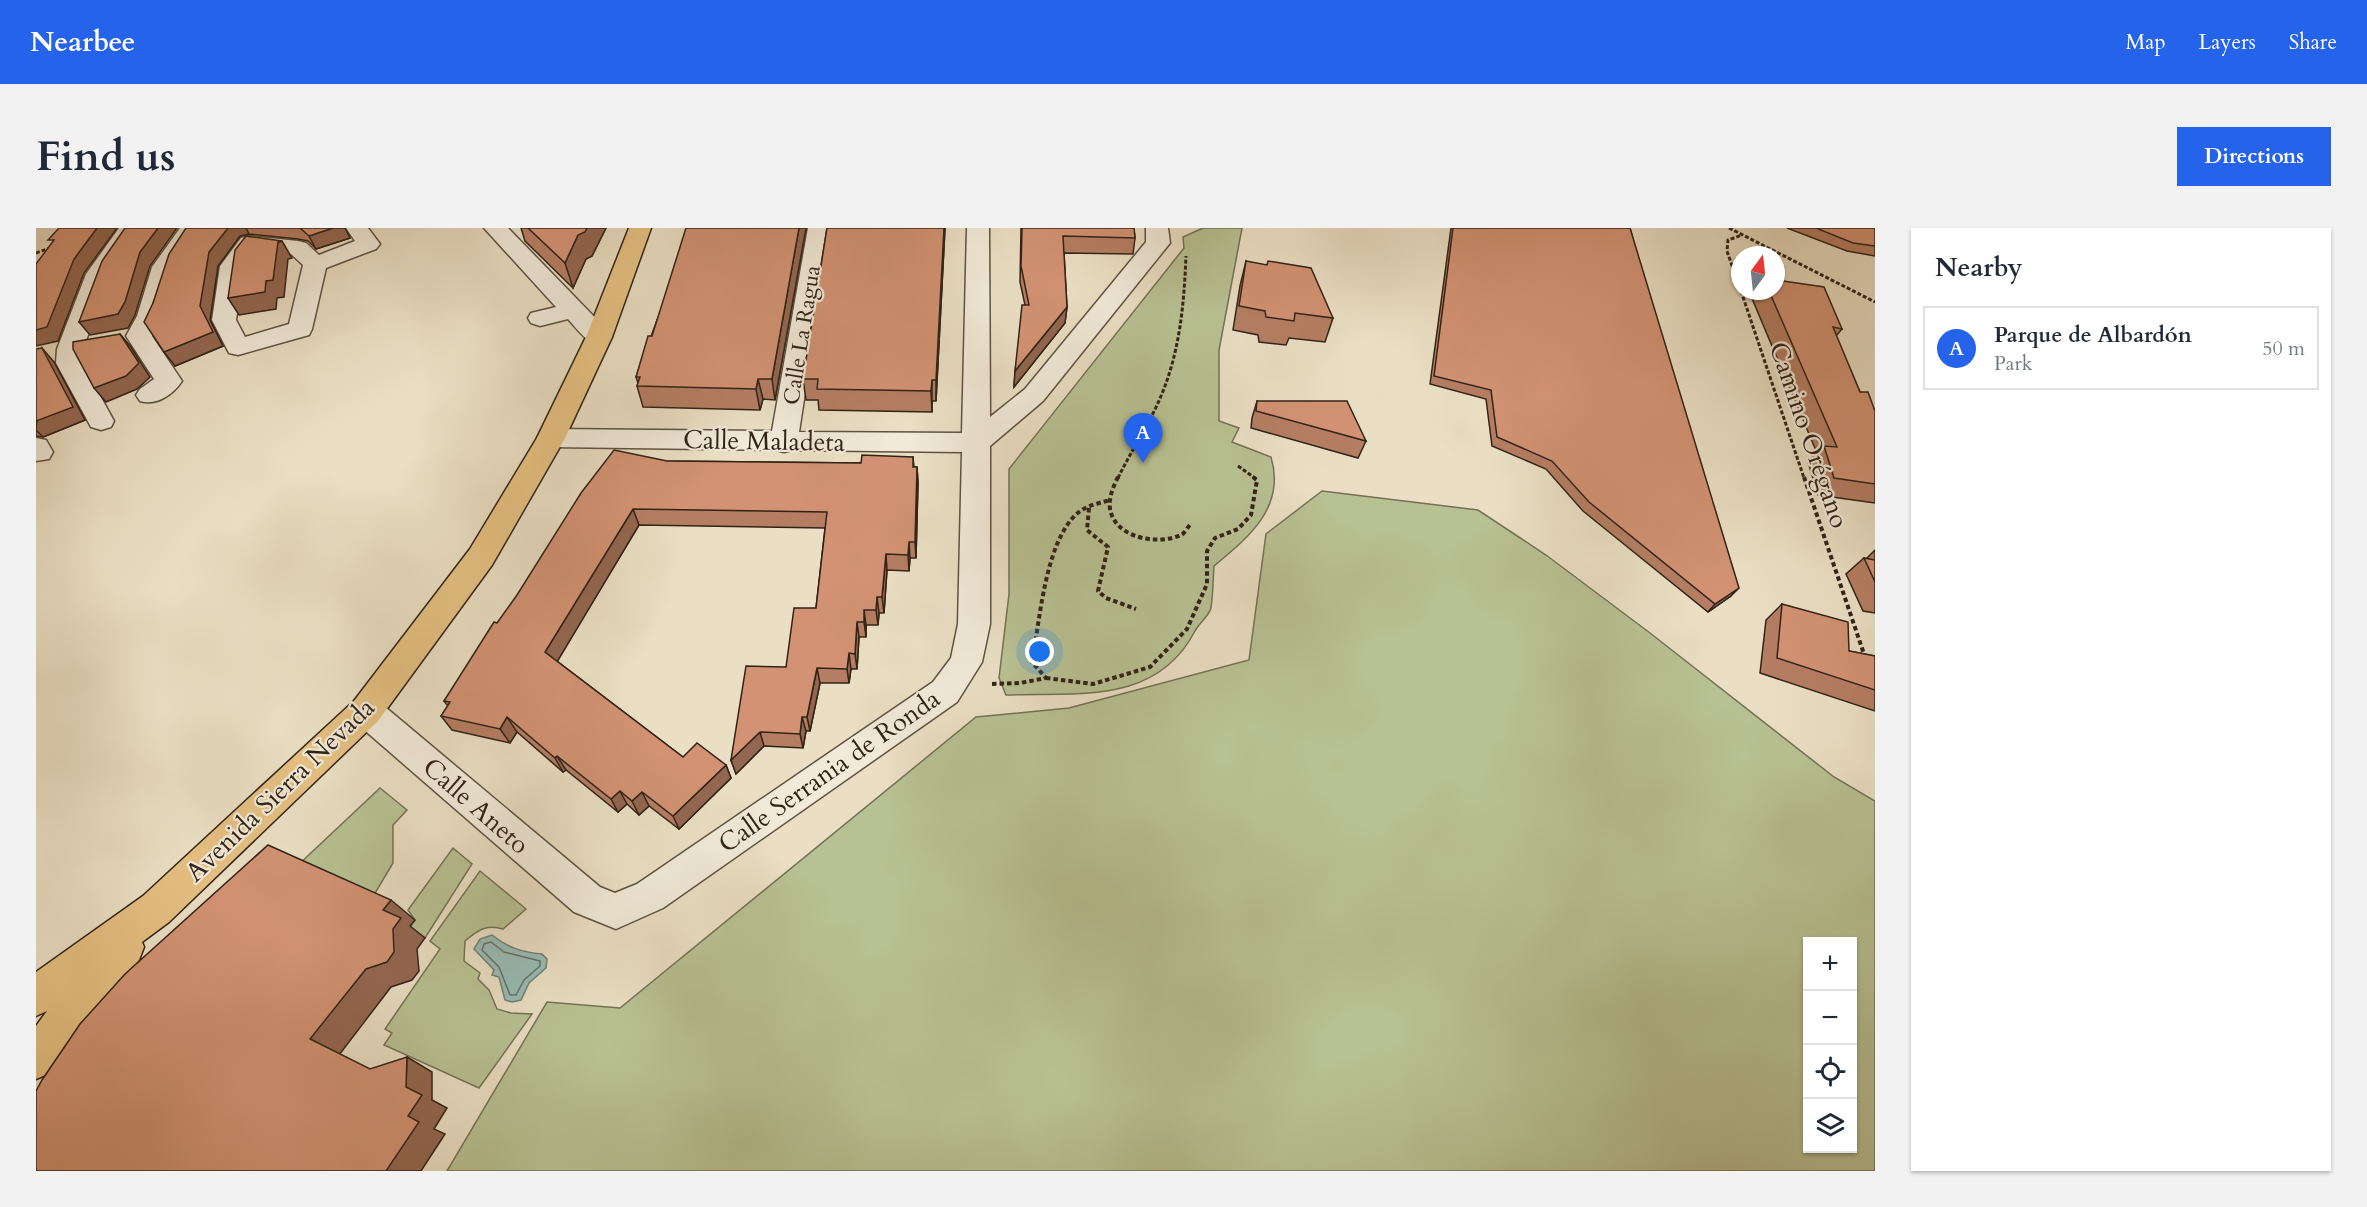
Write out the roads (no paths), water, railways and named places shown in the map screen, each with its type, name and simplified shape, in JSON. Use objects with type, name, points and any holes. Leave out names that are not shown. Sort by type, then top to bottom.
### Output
[{"type":"main road","name":"Avenida Sierra Nevada","points":[[36,1059],[74,1008],[156,909],[366,711],[481,557],[551,438],[599,337],[640,228]]},
{"type":"main road","name":"Avenida Sierra Nevada","points":[[43,987],[156,909]]},
{"type":"street","points":[[131,228],[98,274],[105,342],[159,388]]},
{"type":"street","points":[[101,421],[69,363],[149,316],[164,267],[191,228]]},
{"type":"street","points":[[495,228],[599,337]]},
{"type":"street","name":"Calle La Ragua","points":[[784,442],[819,228]]},
{"type":"street","name":"Calle Serrania de Ronda","points":[[587,900],[616,911],[650,896],[945,692],[966,662],[974,624],[978,228]]},
{"type":"street","points":[[976,443],[1034,395],[1158,243],[1157,228]]},
{"type":"street","points":[[315,264],[298,248],[249,243],[232,266],[224,320],[238,346],[300,329],[315,264],[363,236]]},
{"type":"street","points":[[540,318],[574,310]]},
{"type":"street","points":[[41,355],[105,342]]},
{"type":"street","name":"Calle Maladeta","points":[[551,438],[976,443]]},
{"type":"street","name":"Calle Aneto","points":[[366,711],[587,900]]},
{"type":"water","points":[[492,935],[510,946],[522,951],[542,954],[547,959],[546,968],[529,983],[521,1000],[512,1002],[505,1000],[499,977],[492,975],[494,970],[474,949],[480,939]]},
{"type":"place","name":"Parque de Albardón","points":[[1143,463]]}]
